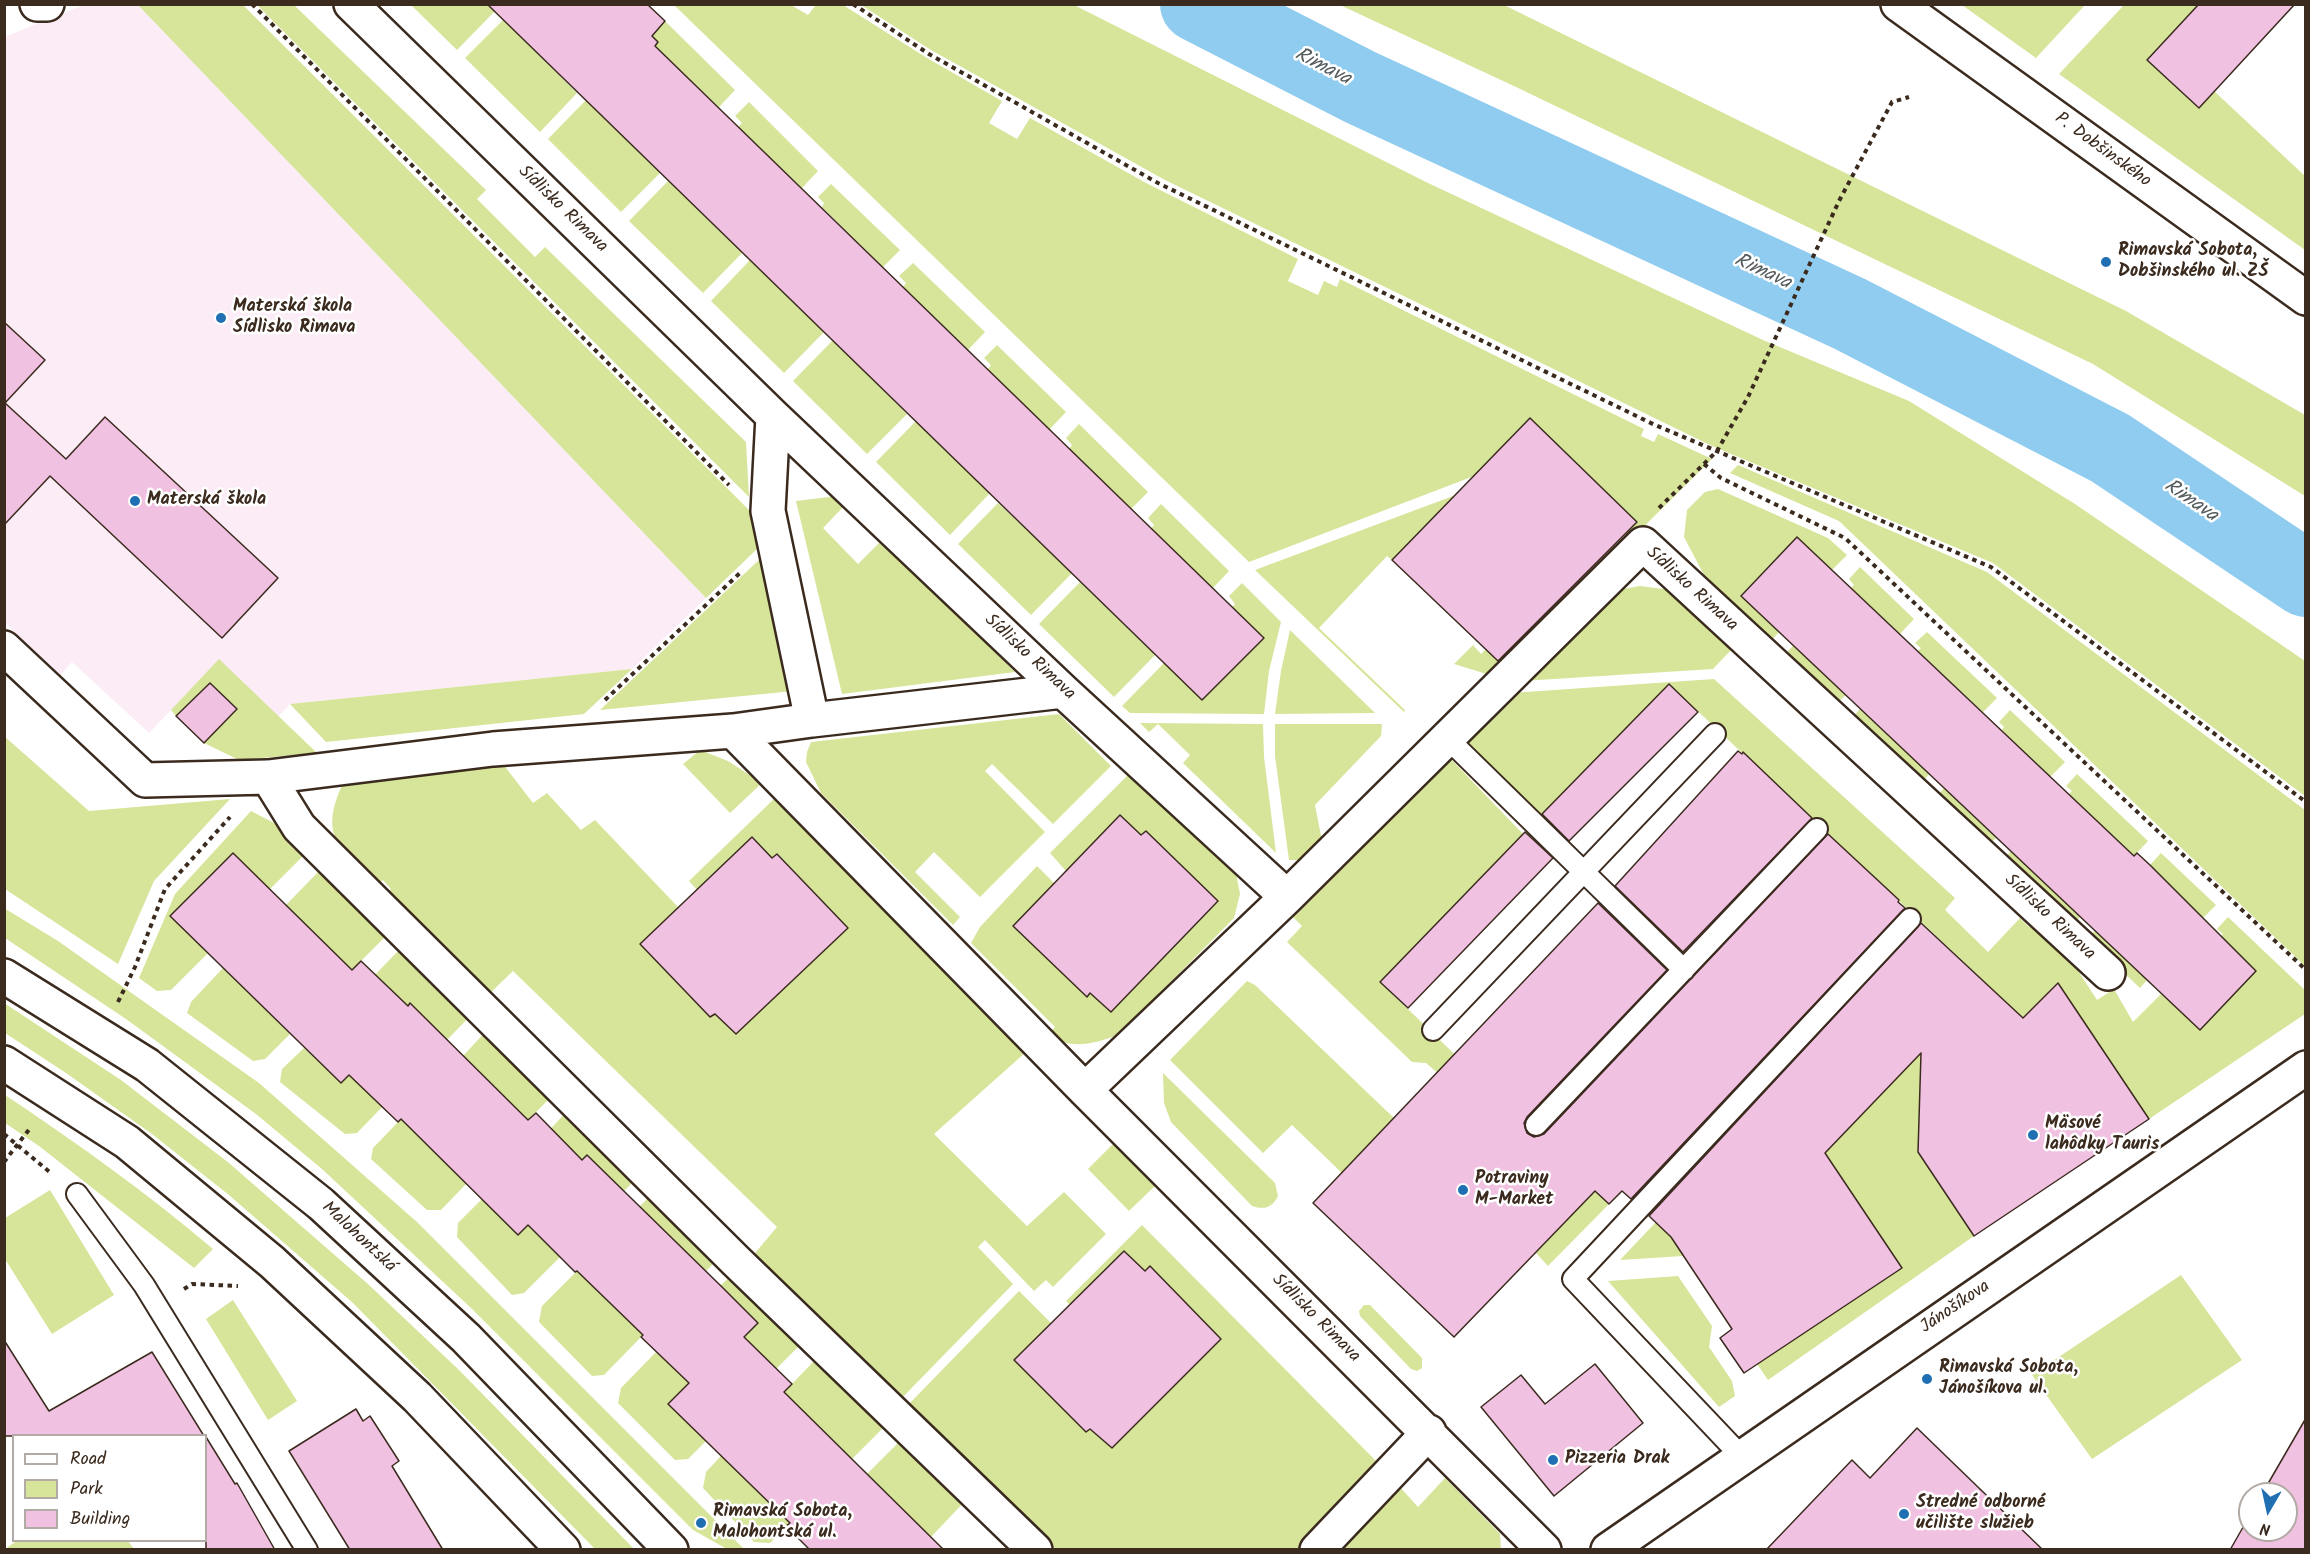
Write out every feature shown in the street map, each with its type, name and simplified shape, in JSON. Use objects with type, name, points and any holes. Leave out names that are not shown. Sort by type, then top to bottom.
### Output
[{"type":"street","points":[[37,4],[46,4]]},
{"type":"street","name":"Sídlisko Rimava","points":[[351,4],[773,416],[1063,691],[1287,897]]},
{"type":"street","name":"P. Dobšinského","points":[[1898,4],[2306,298]]},
{"type":"street","points":[[773,416],[768,511],[813,720]]},
{"type":"street","name":"Sídlisko Rimava","points":[[1085,1090],[1287,897],[1643,544],[2108,973]]},
{"type":"street","points":[[4,648],[145,780],[259,777],[493,749],[733,731],[1063,691]]},
{"type":"street","name":"Sídlisko Rimava","points":[[733,731],[1085,1090],[1429,1432],[1544,1550]]},
{"type":"street","points":[[259,777],[299,827],[736,1261],[1035,1550]]},
{"type":"street","name":"Malohontská","points":[[4,976],[147,1065],[321,1204],[466,1338],[671,1550]]},
{"type":"street","points":[[4,1063],[127,1142],[272,1262],[417,1397],[563,1550]]},
{"type":"street","name":"Jánošíkova","points":[[1608,1550],[1645,1540],[1741,1456],[2306,1068]]},
{"type":"street","points":[[1317,1550],[1429,1432]]},
{"type":"lane","points":[[1433,1030],[1715,734]]},
{"type":"lane","points":[[1448,739],[1684,970]]},
{"type":"lane","points":[[1536,1125],[1817,829]]},
{"type":"lane","points":[[1741,1456],[1573,1279],[1910,919]]},
{"type":"lane","points":[[77,1194],[158,1306],[307,1550]]},
{"type":"path","points":[[252,4],[773,534],[601,704]]},
{"type":"path","points":[[853,4],[929,54],[1158,183],[1655,425],[1991,567],[2306,802]]},
{"type":"path","points":[[1643,544],[1655,512],[1717,451],[1748,397],[1839,201],[1892,102],[1909,97]]},
{"type":"path","points":[[1704,464],[1721,478],[1845,538],[2306,970]]},
{"type":"path","points":[[113,1012],[135,967],[165,889],[242,805],[259,777]]},
{"type":"path","points":[[4,1162],[35,1122]]},
{"type":"path","points":[[4,1134],[77,1194]]},
{"type":"path","points":[[158,1306],[192,1284],[243,1286]]},
{"type":"shaded area","name":"Materská škola Sídlisko Rimava","points":[[84,5],[138,5],[706,598],[632,669],[290,704],[278,717],[219,660],[149,733],[72,662],[61,675],[5,623],[4,37]]},
{"type":"green space","points":[[138,5],[243,5],[749,510],[758,548],[706,598]]},
{"type":"green space","points":[[257,5],[294,5],[486,190],[477,199],[535,257],[545,247],[746,442],[749,497]]},
{"type":"green space","points":[[411,5],[487,5],[495,11],[457,50]]},
{"type":"green space","points":[[674,5],[791,5],[808,15],[816,5],[843,5],[927,58],[1002,101],[989,123],[1017,139],[1030,118],[1146,183],[1298,259],[1288,281],[1318,295],[1324,281],[1337,287],[1340,279],[1644,429],[1641,436],[1654,442],[1658,434],[1712,459],[1493,676],[1454,664],[1473,645],[1481,654],[1486,649],[1500,663],[1616,544],[1620,547],[1629,538],[1625,534],[1637,522],[1530,418],[1474,476],[1249,562]]},
{"type":"green space","points":[[861,5],[1074,5],[1428,183],[1763,340],[1909,401],[2075,504],[2305,661],[2305,796],[1993,563],[1712,446],[1165,180],[931,50]]},
{"type":"green space","points":[[1340,5],[1504,5],[2126,311],[2305,415],[2305,496],[2093,364]]},
{"type":"green space","points":[[1962,5],[2085,5],[2036,58]]},
{"type":"green space","points":[[2124,5],[2199,5],[2147,60],[2198,108],[2214,91],[2305,176],[2305,250],[2059,74]]},
{"type":"green space","points":[[503,20],[577,93],[540,132],[465,58]]},
{"type":"green space","points":[[665,21],[735,90],[719,107],[655,46],[658,42],[652,36]]},
{"type":"green space","points":[[586,100],[660,173],[621,212],[548,139]]},
{"type":"green space","points":[[749,102],[818,171],[802,188],[738,127],[742,123],[735,116]]},
{"type":"green space","points":[[668,181],[742,253],[703,293],[629,221]]},
{"type":"green space","points":[[831,184],[900,250],[883,267],[822,207],[824,203],[818,197]]},
{"type":"green space","points":[[750,260],[824,332],[784,373],[711,301]]},
{"type":"green space","points":[[913,263],[985,332],[968,350],[903,287],[906,283],[899,276]]},
{"type":"green space","points":[[833,340],[907,414],[867,454],[793,381]]},
{"type":"green space","points":[[997,345],[1066,412],[1049,430],[988,369],[991,365],[984,358]]},
{"type":"green space","points":[[916,421],[990,493],[950,535],[876,462]]},
{"type":"green space","points":[[1079,424],[1148,492],[1131,509],[1069,449],[1072,445],[1066,438]]},
{"type":"green space","points":[[1738,465],[1987,572],[2305,810],[2305,966],[1839,521],[1730,473]]},
{"type":"green space","points":[[1718,489],[1828,538],[1847,555],[1832,570],[1797,537],[1741,595],[1779,632],[1772,640],[1704,575],[1684,537],[1687,510],[1705,492]]},
{"type":"green space","points":[[1461,493],[1448,502],[1392,560],[1387,556],[1319,628],[1405,710],[1404,712],[1255,570]]},
{"type":"green space","points":[[837,496],[846,504],[823,528],[858,564],[882,540],[1015,672],[842,694],[796,501]]},
{"type":"green space","points":[[998,503],[1072,573],[1031,615],[958,544]]},
{"type":"green space","points":[[1161,504],[1229,571],[1213,588],[1151,529],[1154,525],[1148,518]]},
{"type":"green space","points":[[761,558],[794,691],[600,710]]},
{"type":"green space","points":[[1860,567],[1914,619],[1900,634],[1851,588],[1854,585],[1849,579]]},
{"type":"green space","points":[[1080,582],[1155,655],[1114,697],[1039,624]]},
{"type":"green space","points":[[1242,583],[1281,622],[1269,671],[1264,714],[1130,713],[1122,706],[1164,663],[1202,700],[1263,639],[1232,607],[1235,604],[1229,596]]},
{"type":"green space","points":[[1640,586],[1671,590],[1734,647],[1713,669],[1522,681],[1606,597],[1623,589]]},
{"type":"green space","points":[[1290,630],[1375,713],[1275,714]]},
{"type":"green space","points":[[1927,632],[1997,698],[1983,712],[1918,651],[1921,648],[1915,643]]},
{"type":"green space","points":[[1793,646],[1846,695],[1838,702],[1786,653]]},
{"type":"green space","points":[[219,659],[317,753],[239,760],[204,743],[237,709],[210,683],[176,716],[171,710]]},
{"type":"green space","points":[[632,669],[584,714],[326,742],[290,704]]},
{"type":"green space","points":[[1714,679],[1955,898],[1945,910],[1988,952],[2020,918],[2029,927],[2044,918],[2097,1000],[2114,989],[2133,1022],[2161,994],[2200,1029],[2220,938],[2223,934],[2217,929],[2228,917],[2305,990],[2305,1014],[2149,1119],[2057,983],[1919,1123],[1918,1152],[1974,1236],[1768,1380],[1757,1364],[1902,1268],[1833,1164],[1687,1261],[1683,1256],[1620,1260],[1656,1222],[1834,1144],[1986,983],[1669,684],[1541,816],[1465,739],[1511,693]]},
{"type":"green space","points":[[1860,709],[1929,774],[1922,782],[1853,717]]},
{"type":"green space","points":[[2010,710],[2065,762],[2050,777],[2002,730],[2004,727],[1999,722]]},
{"type":"green space","points":[[1059,714],[1111,766],[1053,824],[992,764],[985,771],[1045,832],[980,897],[934,852],[915,872],[960,917],[953,925],[821,793],[806,762],[811,742]]},
{"type":"green space","points":[[1140,723],[1263,724],[1264,757],[1276,853],[1183,763],[1190,755],[1158,724],[1149,732]]},
{"type":"green space","points":[[1275,724],[1382,724],[1381,736],[1315,805],[1324,851],[1303,860],[1289,860],[1275,756]]},
{"type":"green space","points":[[4,736],[89,811],[230,799],[154,881],[118,964],[5,889]]},
{"type":"green space","points":[[700,750],[728,761],[762,783],[730,813],[683,764]]},
{"type":"green space","points":[[493,751],[533,803],[547,793],[581,830],[595,820],[679,908],[640,944],[710,1017],[715,1014],[736,1034],[848,928],[778,854],[772,858],[753,837],[697,890],[689,881],[775,798],[1026,1052],[934,1134],[1027,1226],[1064,1192],[1106,1234],[1053,1287],[1046,1280],[1034,1291],[985,1240],[978,1247],[1013,1284],[898,1402],[750,1259],[777,1227],[513,971],[485,998],[384,895],[391,889],[383,880],[375,887],[336,841],[333,817],[343,783]]},
{"type":"green space","points":[[1448,756],[1523,834],[1380,982],[1609,1204],[1548,1266],[1536,1253],[1586,1200],[1426,1063],[1412,1062],[1287,942],[1302,926],[1292,916]]},
{"type":"green space","points":[[1135,768],[1234,863],[1240,894],[1234,918],[1118,1035],[1091,1043],[1065,1043],[1048,1035],[1055,1027],[971,943],[980,927],[1037,866],[1054,883],[1014,926],[1087,996],[1090,993],[1111,1012],[1218,902],[1146,831],[1141,835],[1120,815],[1066,871],[1050,853]]},
{"type":"green space","points":[[2077,774],[2148,841],[2134,856],[2069,794],[2072,791],[2066,786]]},
{"type":"green space","points":[[1944,788],[1996,838],[1988,845],[1937,796]]},
{"type":"green space","points":[[251,811],[274,823],[307,852],[270,889],[233,853],[171,916],[208,953],[171,990],[157,991],[139,978],[175,894]]},
{"type":"green space","points":[[2011,851],[2080,917],[2073,925],[2003,860]]},
{"type":"green space","points":[[2161,853],[2216,905],[2201,920],[2150,865]]},
{"type":"green space","points":[[322,868],[389,933],[352,970],[286,905]]},
{"type":"green space","points":[[4,908],[58,941],[259,1083],[417,1222],[744,1549],[727,1549],[693,1530],[471,1308],[322,1169],[256,1114],[126,1019],[5,938]]},
{"type":"green space","points":[[2095,931],[2147,980],[2140,988],[2087,938]]},
{"type":"green space","points":[[403,946],[472,1014],[447,1040],[410,1004],[399,1015],[366,984]]},
{"type":"green space","points":[[223,968],[290,1034],[265,1059],[253,1061],[187,1013],[191,1002]]},
{"type":"green space","points":[[1247,981],[1255,985],[1394,1118],[1342,1173],[1292,1125],[1263,1153],[1170,1060]]},
{"type":"green space","points":[[4,1003],[121,1080],[229,1163],[369,1285],[459,1370],[634,1549],[595,1549],[353,1303],[229,1195],[152,1134],[5,1033]]},
{"type":"green space","points":[[488,1029],[554,1094],[528,1120],[463,1056]]},
{"type":"green space","points":[[304,1048],[341,1083],[352,1072],[385,1104],[357,1133],[345,1134],[280,1082],[282,1069]]},
{"type":"green space","points":[[1163,1073],[1275,1183],[1278,1196],[1273,1203],[1264,1208],[1252,1206],[1171,1122],[1164,1103]]},
{"type":"green space","points":[[5,1095],[111,1169],[213,1249],[194,1268],[39,1146],[5,1123]]},
{"type":"green space","points":[[569,1109],[638,1177],[624,1191],[576,1167],[544,1136]]},
{"type":"green space","points":[[401,1119],[466,1184],[441,1210],[427,1210],[371,1159],[373,1148]]},
{"type":"green space","points":[[1115,1142],[1157,1184],[1129,1211],[1088,1169]]},
{"type":"green space","points":[[50,1190],[114,1295],[52,1334],[5,1259],[5,1218]]},
{"type":"green space","points":[[654,1192],[720,1257],[706,1271],[639,1207]]},
{"type":"green space","points":[[482,1199],[529,1224],[562,1255],[524,1293],[512,1295],[457,1237],[458,1223]]},
{"type":"green space","points":[[1142,1225],[1381,1466],[1299,1549],[1056,1549],[906,1407],[1019,1291],[1051,1323],[1015,1360],[1086,1432],[1090,1429],[1112,1447],[1221,1339],[1150,1266],[1145,1271],[1124,1251],[1070,1305],[1066,1301]]},
{"type":"green space","points":[[577,1271],[643,1335],[604,1375],[592,1376],[539,1322],[542,1306]]},
{"type":"green space","points":[[735,1272],[805,1340],[776,1369],[735,1345],[720,1286]]},
{"type":"green space","points":[[2181,1275],[2242,1360],[2092,1459],[2032,1375]]},
{"type":"green space","points":[[1678,1276],[1712,1326],[1709,1347],[1732,1381],[1735,1396],[1719,1407],[1608,1281]]},
{"type":"green space","points":[[233,1300],[297,1401],[268,1420],[206,1319]]},
{"type":"green space","points":[[1364,1305],[1370,1305],[1422,1358],[1422,1368],[1417,1371],[1411,1369],[1360,1316],[1359,1311]]},
{"type":"green space","points":[[658,1350],[691,1381],[706,1441],[688,1459],[675,1460],[618,1403],[621,1388]]},
{"type":"green space","points":[[820,1355],[889,1422],[852,1459],[784,1392]]},
{"type":"green space","points":[[904,1437],[967,1499],[931,1537],[867,1474]]},
{"type":"green space","points":[[721,1456],[790,1523],[770,1543],[754,1542],[703,1488],[706,1472]]},
{"type":"green space","points":[[1445,1478],[1500,1534],[1501,1549],[1344,1550],[1341,1546],[1399,1486],[1418,1507]]},
{"type":"green space","points":[[15,1542],[129,1542],[134,1549],[5,1549]]},
{"type":"building","points":[[487,4],[647,4],[665,21],[652,36],[658,42],[655,46],[1264,638],[1202,700]]},
{"type":"building","points":[[2199,4],[2295,4],[2199,108],[2147,60]]},
{"type":"building","name":"Materská škola","points":[[4,322],[45,360],[5,403],[66,459],[105,417],[278,578],[222,638],[50,476],[4,525]]},
{"type":"building","points":[[1530,418],[1637,522],[1498,661],[1392,560]]},
{"type":"building","points":[[1797,537],[2134,856],[2137,853],[2150,865],[2256,971],[2200,1030],[1741,596]]},
{"type":"building","points":[[210,683],[237,709],[204,743],[176,716]]},
{"type":"building","points":[[1669,684],[1698,712],[1569,841],[1542,814]]},
{"type":"building","points":[[1738,751],[1742,754],[1743,752],[1812,818],[1683,952],[1615,886]]},
{"type":"building","points":[[1120,815],[1141,835],[1146,831],[1218,901],[1111,1012],[1090,993],[1087,997],[1013,926]]},
{"type":"building","points":[[1525,832],[1553,858],[1408,1008],[1380,982]]},
{"type":"building","points":[[1828,834],[1905,908],[1631,1199],[1622,1191],[1609,1204],[1595,1191],[1454,1337],[1313,1203],[1598,903],[1667,970],[1527,1117],[1524,1123],[1527,1133],[1534,1137],[1544,1134]]},
{"type":"building","points":[[752,837],[772,858],[777,854],[848,928],[736,1034],[715,1014],[710,1017],[640,944]]},
{"type":"building","points":[[233,853],[352,970],[361,961],[408,1006],[410,1003],[528,1120],[536,1113],[582,1160],[587,1155],[721,1286],[758,1323],[744,1337],[792,1384],[784,1392],[944,1550],[810,1550],[786,1526],[790,1523],[668,1404],[689,1383],[641,1337],[643,1335],[528,1225],[518,1235],[401,1119],[398,1122],[349,1075],[341,1083],[170,916]]},
{"type":"building","points":[[1921,923],[2023,1018],[2058,983],[2149,1119],[1974,1236],[1918,1152],[1921,1053],[1825,1153],[1902,1268],[1744,1373],[1720,1338],[1732,1329],[1671,1237],[1649,1216]]},
{"type":"building","points":[[1124,1251],[1145,1271],[1150,1266],[1221,1339],[1112,1448],[1090,1429],[1086,1432],[1014,1360]]},
{"type":"building","points":[[4,1340],[49,1411],[152,1352],[203,1434],[12,1434],[12,1436],[4,1436]]},
{"type":"building","points":[[1595,1364],[1643,1423],[1554,1496],[1481,1407],[1521,1375],[1545,1404]]},
{"type":"building","points":[[356,1409],[363,1421],[370,1416],[399,1461],[392,1466],[443,1550],[350,1550],[289,1451]]},
{"type":"building","points":[[2306,1418],[2306,1550],[2230,1550],[2238,1536],[2238,1542],[2298,1542],[2298,1482],[2269,1482]]},
{"type":"building","name":"Stredné odborné učilište služieb","points":[[1917,1428],[2043,1550],[1766,1550],[1852,1460],[1870,1478]]},
{"type":"building","points":[[207,1439],[235,1484],[237,1483],[275,1550],[206,1550]]},
{"type":"waterway","name":"Rimava","points":[[1198,4],[1360,87],[1850,314],[2110,448],[2306,579]]},
{"type":"place","name":"Rimavská Sobota, Dobšinského ul. ZŠ","points":[[2106,262]]},
{"type":"place","name":"Materská škola Sídlisko Rimava","points":[[221,318]]},
{"type":"place","name":"Materská škola","points":[[135,501]]},
{"type":"place","name":"Mäsové lahôdky Tauris","points":[[2033,1135]]},
{"type":"place","name":"Potraviny M-Market","points":[[1463,1190]]},
{"type":"place","name":"Rimavská Sobota, Jánošíkova ul.","points":[[1927,1379]]},
{"type":"place","name":"Pizzeria Drak","points":[[1553,1460]]},
{"type":"place","name":"Stredné odborné učilište služieb","points":[[1904,1514]]},
{"type":"place","name":"Rimavská Sobota, Malohontská ul.","points":[[701,1523]]}]
